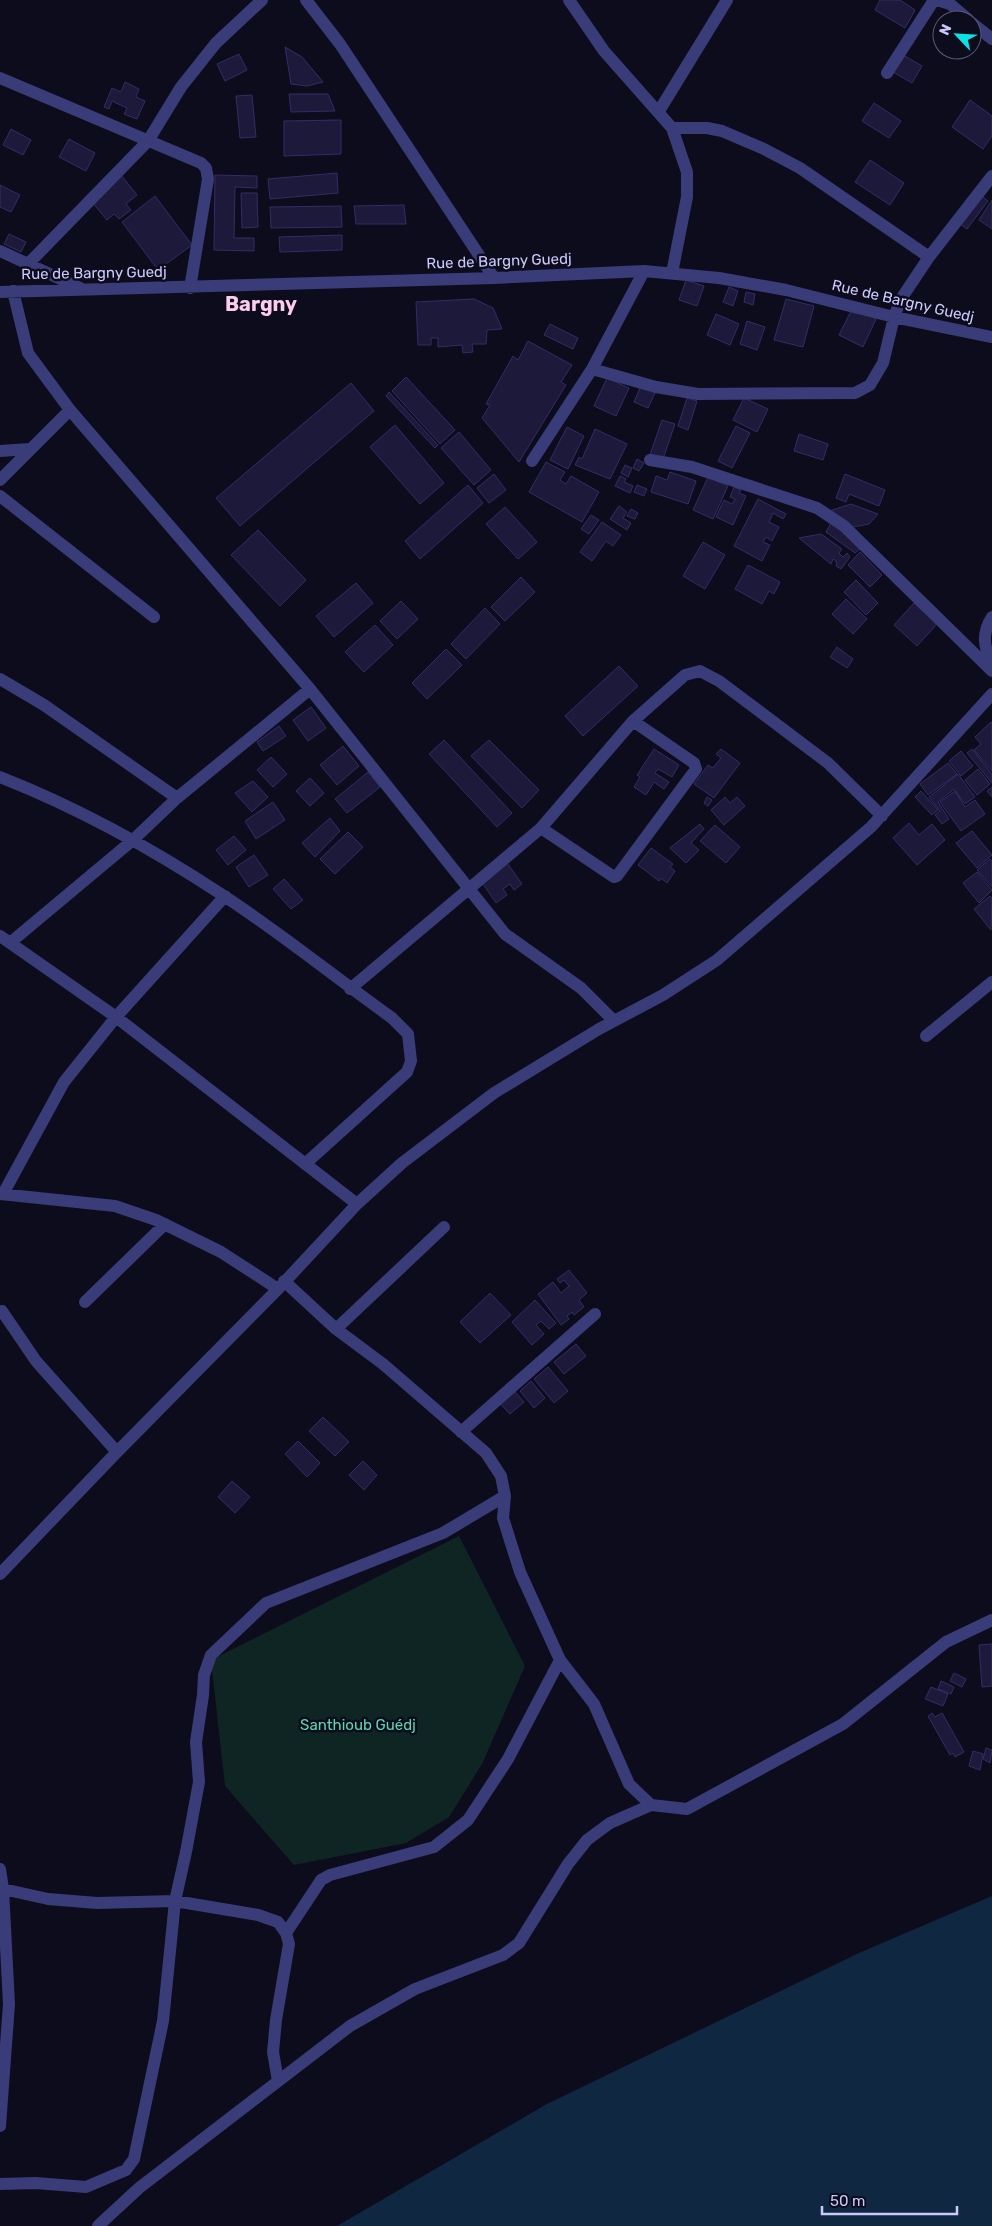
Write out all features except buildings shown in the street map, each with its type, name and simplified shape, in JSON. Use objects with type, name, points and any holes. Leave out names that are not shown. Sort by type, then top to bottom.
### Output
[{"type":"street","points":[[29,263],[148,141],[181,88],[216,42],[262,0]]},
{"type":"street","points":[[306,0],[340,44],[494,278]]},
{"type":"street","points":[[569,0],[604,50],[628,80],[659,111],[672,128],[687,172],[687,197],[672,273]]},
{"type":"street","points":[[659,111],[727,0]]},
{"type":"street","points":[[887,73],[935,0],[950,4],[957,10]]},
{"type":"street","points":[[982,31],[992,39]]},
{"type":"street","points":[[0,78],[201,163],[206,168],[208,179],[190,288]]},
{"type":"street","points":[[672,128],[707,128],[722,131],[764,149],[800,168],[929,257]]},
{"type":"street","points":[[592,369],[656,388],[698,394],[855,393],[870,385],[883,363],[894,317],[901,299],[929,257],[992,176]]},
{"type":"street","points":[[0,251],[82,289]]},
{"type":"street","points":[[532,462],[592,369],[644,271]]},
{"type":"street","name":"Rue de Bargny Guedj","points":[[0,292],[190,288],[644,271],[719,278],[786,290],[894,317],[992,337]]},
{"type":"street","points":[[13,292],[28,353],[70,410],[310,689],[468,890],[505,934],[581,988],[614,1021]]},
{"type":"street","points":[[0,480],[70,410]]},
{"type":"street","points":[[0,451],[30,449]]},
{"type":"street","points":[[650,460],[692,466],[817,508],[844,526],[992,671]]},
{"type":"street","points":[[0,496],[154,616]]},
{"type":"street","points":[[992,617],[986,627],[983,639],[992,663]]},
{"type":"street","points":[[350,988],[541,828],[633,721],[685,675],[700,671],[719,681],[828,763],[882,816]]},
{"type":"street","points":[[0,679],[44,705],[177,798]]},
{"type":"street","points":[[310,689],[177,798],[133,840],[5,939],[116,1017],[357,1204]]},
{"type":"street","points":[[0,1574],[116,1452],[281,1285],[357,1204],[402,1163],[494,1093],[614,1021],[663,995],[717,960],[882,816],[992,694]]},
{"type":"street","points":[[541,828],[614,877],[618,876],[696,769],[694,763],[633,721]]},
{"type":"street","points":[[0,777],[72,807],[133,840],[225,896],[392,1018],[408,1034],[411,1061],[407,1072],[304,1164]]},
{"type":"street","points":[[225,896],[116,1017],[64,1082],[1,1194],[115,1206],[165,1224],[221,1252],[281,1285],[383,1364],[486,1453],[501,1476],[505,1496],[503,1518],[520,1572],[560,1660],[594,1704],[629,1784],[651,1805]]},
{"type":"street","points":[[926,1036],[992,982]]},
{"type":"street","points":[[86,1302],[165,1224]]},
{"type":"street","points":[[336,1329],[444,1227]]},
{"type":"street","points":[[2,1311],[36,1361],[116,1452]]},
{"type":"street","points":[[462,1432],[594,1314]]},
{"type":"street","points":[[0,2184],[36,2183],[86,2187],[126,2170],[134,2159],[163,2021],[175,1900],[199,1782],[196,1742],[204,1675],[211,1655],[266,1603],[443,1533],[505,1496]]},
{"type":"street","points":[[98,2226],[138,2188],[350,2026],[407,1994],[503,1955],[519,1943],[568,1864],[587,1840],[610,1823],[651,1805],[687,1809],[843,1724],[946,1642],[992,1620]]},
{"type":"street","points":[[286,1932],[321,1880],[330,1875],[434,1847],[468,1820],[508,1759],[560,1660]]},
{"type":"street","points":[[0,1869],[3,1889],[4,2001],[0,2126]]},
{"type":"street","points":[[3,1889],[48,1900],[87,1902],[175,1900],[258,1915],[278,1922],[286,1932],[289,1944],[276,2020],[273,2052],[278,2081]]},
{"type":"street","points":[[126,2170],[138,2188]]},
{"type":"green space","name":"Santhioub Guédj","points":[[459,1536],[525,1666],[482,1764],[449,1817],[406,1843],[294,1865],[225,1786],[211,1660]]},
{"type":"water","points":[[992,1896],[992,2226],[337,2226],[547,2104],[859,1953]]},
{"type":"district","name":"Bargny","points":[[261,304]]}]
